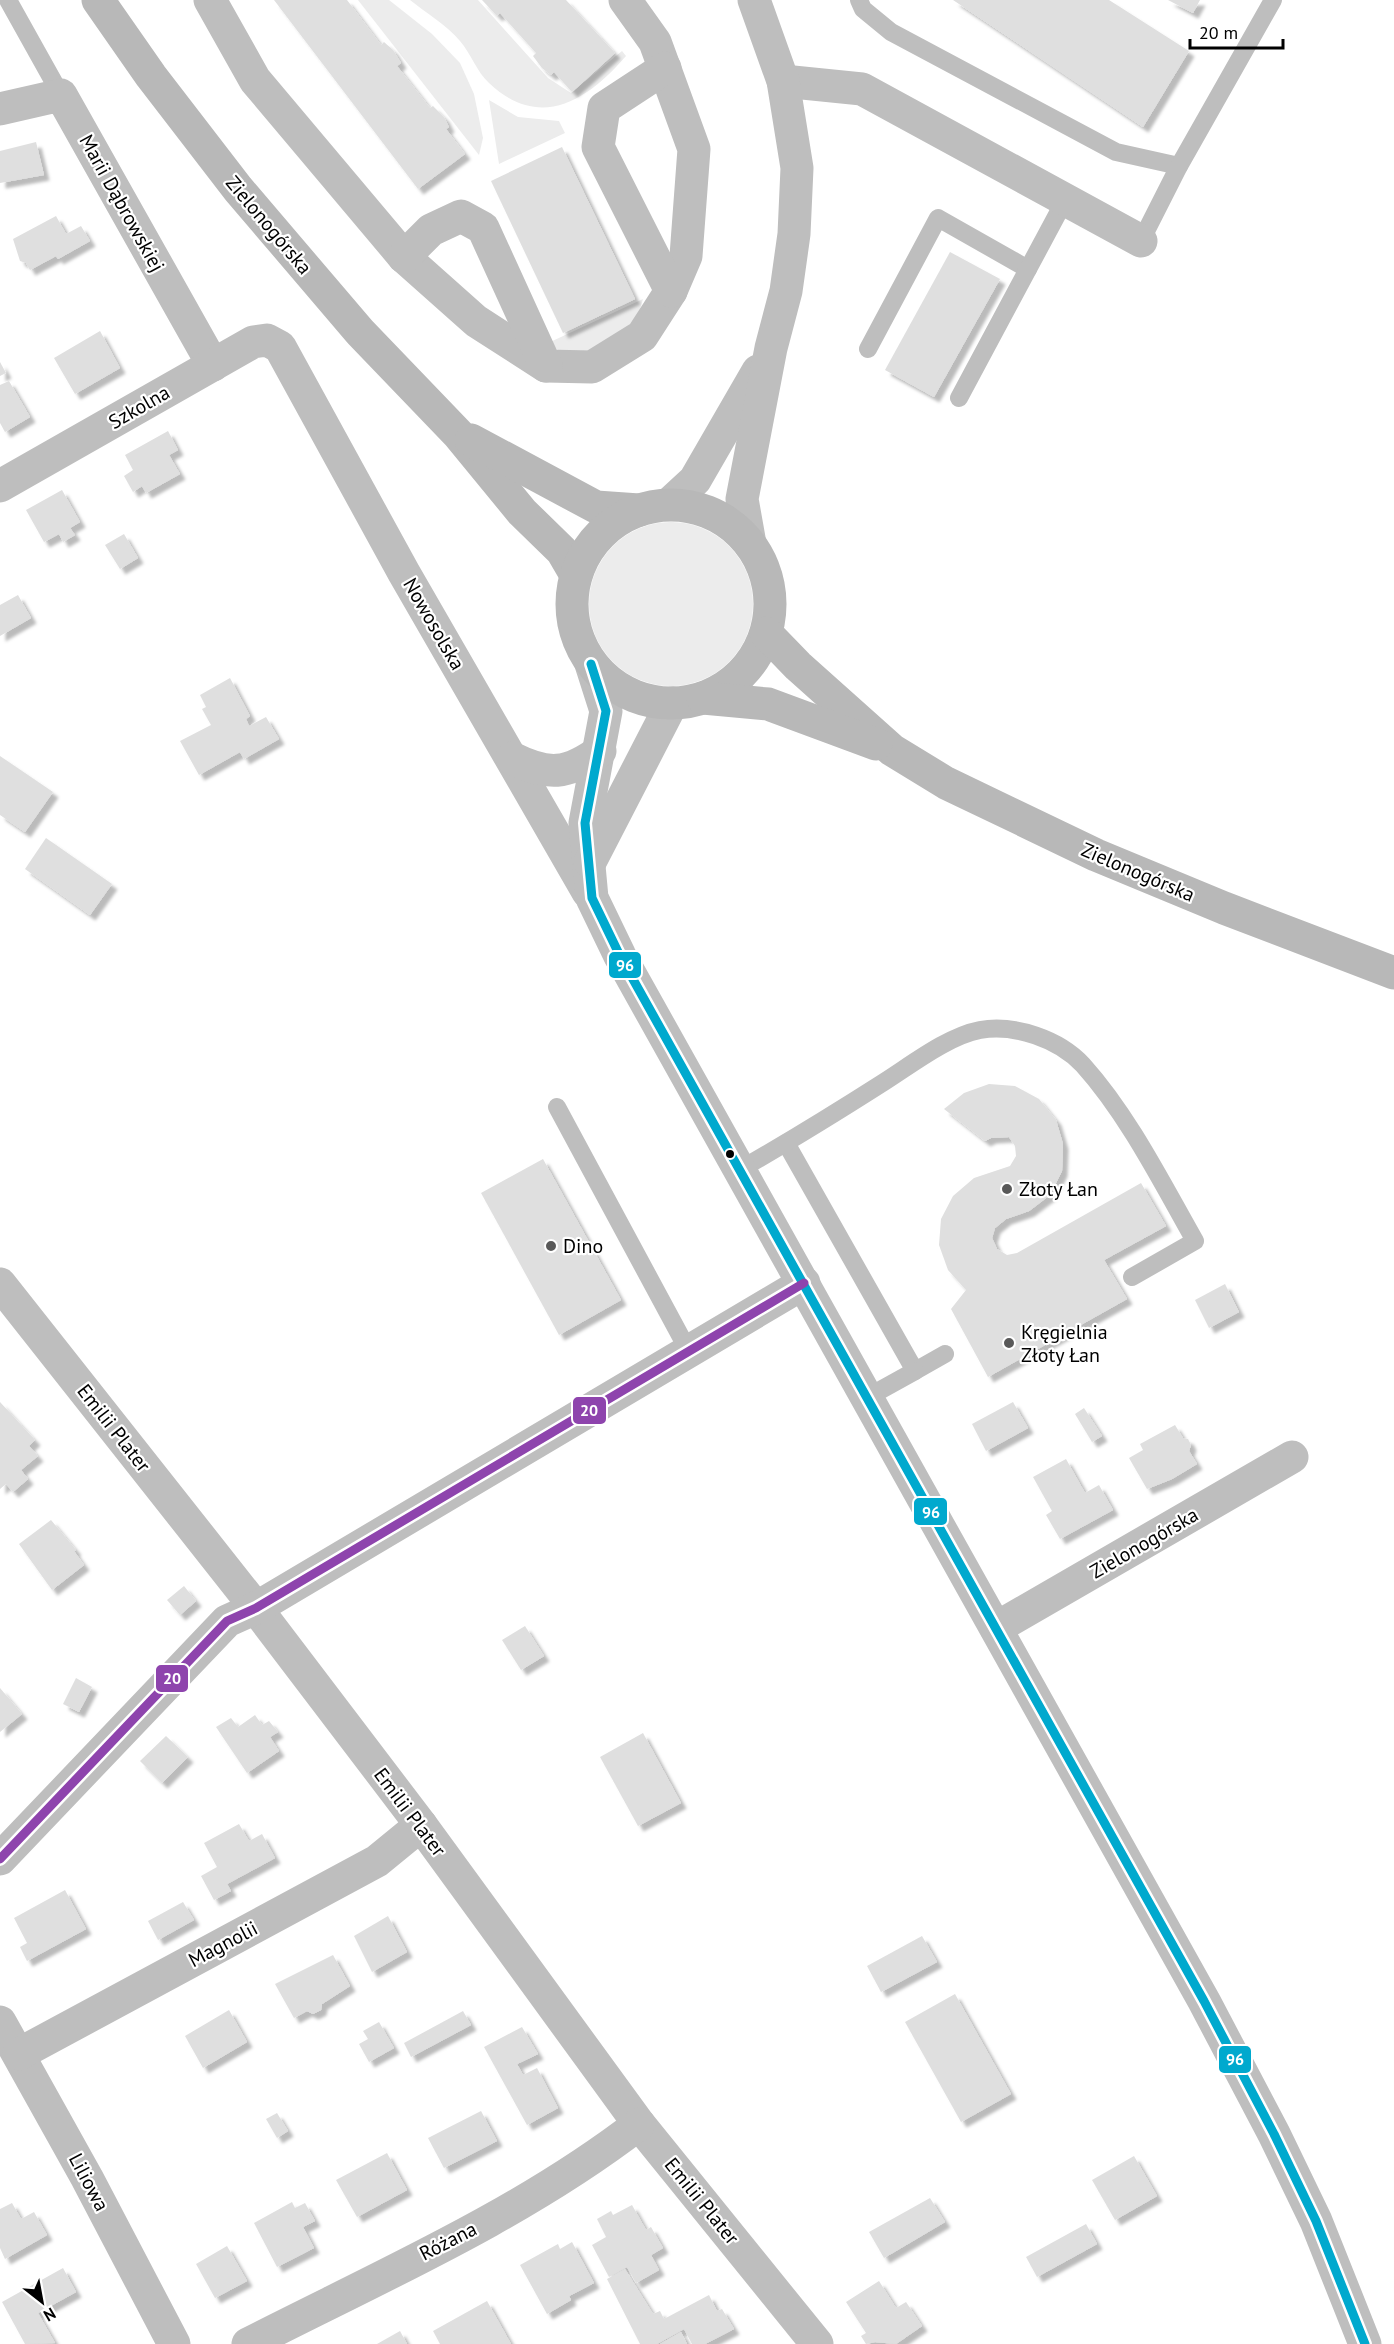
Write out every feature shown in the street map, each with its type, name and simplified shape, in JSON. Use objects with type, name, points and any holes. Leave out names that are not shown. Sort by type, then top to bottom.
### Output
[{"type":"street","name":"Zielonogórska","points":[[98,0],[151,76],[238,189],[360,333],[458,434],[522,512],[562,551],[576,575]]},
{"type":"street","points":[[210,0],[255,80],[404,257],[476,321],[546,366],[592,367],[642,336],[671,291],[686,256],[694,150],[655,42],[625,0]]},
{"type":"street","points":[[750,544],[742,499],[771,348],[786,291],[797,168],[783,81],[754,0]]},
{"type":"street","points":[[665,68],[604,108],[598,147],[671,291]]},
{"type":"street","points":[[783,81],[862,89],[1141,241]]},
{"type":"street","points":[[0,109],[61,95]]},
{"type":"street","name":"Marii Dąbrowskiej","points":[[61,95],[213,364]]},
{"type":"street","points":[[404,257],[430,230],[461,216],[483,228],[546,366]]},
{"type":"street","name":"Szkolna","points":[[0,486],[253,342],[267,340],[280,347]]},
{"type":"street","name":"Nowosolska","points":[[280,347],[404,573],[592,898],[620,956],[1204,2001],[1274,2134],[1316,2221],[1365,2344]]},
{"type":"street","points":[[654,507],[700,509],[728,523],[750,544],[765,571],[771,602],[766,633],[752,661],[730,683],[688,701],[642,699],[614,685],[591,664],[577,636],[571,606],[576,575],[589,547],[611,524],[654,507],[695,480],[771,348]]},
{"type":"street","name":"Zielonogórska","points":[[458,434],[596,507],[654,507]]},
{"type":"street","name":"Zielonogórska","points":[[766,633],[798,666],[892,750],[946,783],[1096,855],[1224,908],[1394,973]]},
{"type":"street","name":"Nowosolska","points":[[591,664],[606,711],[585,823],[592,898]]},
{"type":"street","points":[[590,862],[688,701]]},
{"type":"street","name":"Zielonogórska","points":[[688,701],[768,704],[892,750]]},
{"type":"street","points":[[512,758],[534,769],[558,771],[579,766],[600,751]]},
{"type":"street","points":[[0,1859],[227,1621],[256,1608],[804,1283]]},
{"type":"street","name":"Emilii Plater","points":[[0,1284],[256,1608],[420,1825],[639,2124],[817,2344]]},
{"type":"street","name":"Zielonogórska","points":[[996,1628],[1292,1457]]},
{"type":"street","name":"Magnolii","points":[[19,2054],[377,1861],[420,1825]]},
{"type":"street","name":"Liliowa","points":[[0,2022],[174,2344]]},
{"type":"street","name":"Różana","points":[[248,2344],[538,2195],[597,2156],[639,2124]]},
{"type":"lane","points":[[8,0],[61,95]]},
{"type":"lane","points":[[859,0],[863,9],[891,32],[1116,152],[1179,166]]},
{"type":"lane","points":[[1141,241],[1179,166],[1273,0]]},
{"type":"lane","points":[[959,398],[1065,200]]},
{"type":"lane","points":[[868,349],[938,218],[1028,269]]},
{"type":"lane","points":[[741,1169],[941,1046],[979,1030],[1016,1030],[1055,1044],[1082,1064],[1105,1092],[1160,1178],[1195,1241],[1132,1277]]},
{"type":"lane","points":[[557,1107],[688,1350]]},
{"type":"lane","points":[[786,1143],[915,1371]]},
{"type":"lane","points":[[868,1397],[945,1354]]},
{"type":"shaded area","points":[[358,0],[389,0],[432,34],[460,63],[474,94],[483,138],[479,155]]},
{"type":"shaded area","points":[[410,0],[478,0],[548,78],[571,93],[622,51],[626,56],[595,86],[579,97],[562,104],[544,107],[526,105],[508,97],[489,83],[455,35]]},
{"type":"shaded area","points":[[489,100],[518,117],[559,121],[565,133],[499,164]]},
{"type":"shaded area","points":[[643,299],[634,330],[602,353],[568,357],[548,343]]},
{"type":"shaded area","points":[[671,522],[687,523],[703,528],[717,535],[729,546],[740,558],[747,572],[752,588],[752,620],[747,636],[740,650],[729,662],[717,673],[703,680],[687,685],[671,686],[655,685],[639,680],[625,673],[613,662],[602,650],[595,636],[590,620],[589,604],[590,588],[595,572],[602,558],[613,546],[625,535],[639,528],[655,523]]},
{"type":"building","points":[[274,0],[347,0],[381,45],[384,42],[393,50],[401,63],[397,66],[430,108],[433,106],[444,117],[449,127],[446,129],[465,154],[418,189]]},
{"type":"building","points":[[482,0],[566,0],[615,53],[572,92],[554,72],[551,75],[542,68],[533,56],[536,53],[500,13],[497,16]]},
{"type":"building","points":[[953,0],[1109,0],[1189,51],[1143,127]]},
{"type":"building","points":[[1168,0],[1200,0],[1193,13]]},
{"type":"building","points":[[36,142],[44,175],[0,183],[0,151]]},
{"type":"building","points":[[562,147],[635,299],[563,333],[491,181]]},
{"type":"building","points":[[56,216],[66,234],[81,226],[90,241],[58,259],[56,256],[30,270],[26,263],[20,261],[13,239]]},
{"type":"building","points":[[950,252],[1000,279],[934,397],[885,370]]},
{"type":"building","points":[[100,331],[120,368],[75,394],[54,358]]},
{"type":"building","points":[[0,362],[6,373],[0,376]]},
{"type":"building","points":[[9,381],[30,417],[5,432],[0,423],[0,385]]},
{"type":"building","points":[[168,431],[178,450],[169,455],[180,474],[146,493],[142,486],[133,492],[124,476],[133,470],[125,455]]},
{"type":"building","points":[[62,490],[80,522],[70,528],[75,535],[63,542],[59,534],[44,542],[26,510]]},
{"type":"building","points":[[124,534],[138,558],[120,569],[105,545]]},
{"type":"building","points":[[18,595],[31,618],[0,636],[0,605]]},
{"type":"building","points":[[230,678],[250,716],[246,719],[249,726],[266,717],[279,739],[244,759],[240,752],[199,775],[180,741],[211,725],[202,709],[206,707],[200,695]]},
{"type":"building","points":[[0,756],[53,792],[25,832],[0,815]]},
{"type":"building","points":[[46,838],[112,884],[90,915],[25,869]]},
{"type":"building","name":"Złoty Łan","points":[[989,1084],[1015,1086],[1039,1099],[1056,1120],[1063,1144],[1062,1171],[1050,1195],[1029,1211],[1006,1219],[995,1228],[992,1238],[997,1249],[1007,1255],[1017,1253],[1141,1183],[1166,1226],[1104,1260],[1127,1299],[988,1377],[951,1309],[966,1290],[948,1270],[939,1245],[941,1219],[953,1196],[974,1178],[1010,1166],[1016,1156],[1015,1146],[1009,1137],[991,1138],[985,1141],[944,1109],[964,1093]]},
{"type":"building","name":"Dino","points":[[543,1159],[621,1300],[559,1335],[481,1193]]},
{"type":"building","points":[[1225,1284],[1239,1312],[1209,1328],[1195,1300]]},
{"type":"building","points":[[0,1402],[35,1440],[29,1446],[38,1456],[21,1470],[28,1479],[13,1492],[6,1484],[0,1489]]},
{"type":"building","points":[[1013,1402],[1028,1428],[986,1451],[972,1424]]},
{"type":"building","points":[[1084,1408],[1102,1436],[1092,1442],[1075,1414]]},
{"type":"building","points":[[1175,1425],[1183,1438],[1188,1439],[1191,1445],[1189,1451],[1197,1464],[1172,1479],[1147,1489],[1129,1458],[1143,1450],[1140,1444]]},
{"type":"building","points":[[1066,1459],[1085,1493],[1099,1485],[1113,1510],[1060,1539],[1046,1515],[1052,1511],[1033,1477]]},
{"type":"building","points":[[51,1520],[76,1550],[74,1551],[84,1565],[52,1590],[19,1544]]},
{"type":"building","points":[[184,1586],[196,1601],[180,1615],[167,1600]]},
{"type":"building","points":[[525,1626],[544,1656],[521,1670],[502,1640]]},
{"type":"building","points":[[76,1678],[92,1687],[79,1712],[63,1704]]},
{"type":"building","points":[[0,1688],[22,1714],[0,1732]]},
{"type":"building","points":[[255,1715],[262,1725],[269,1721],[278,1732],[270,1737],[279,1751],[247,1773],[216,1727],[231,1718],[238,1727]]},
{"type":"building","points":[[643,1733],[681,1803],[638,1826],[600,1757]]},
{"type":"building","points":[[166,1736],[188,1757],[162,1783],[140,1761]]},
{"type":"building","points":[[239,1824],[249,1841],[262,1834],[275,1858],[227,1884],[231,1891],[214,1900],[201,1876],[217,1867],[204,1843]]},
{"type":"building","points":[[65,1890],[86,1929],[27,1961],[20,1947],[27,1943],[14,1918]]},
{"type":"building","points":[[183,1902],[194,1920],[158,1940],[148,1921]]},
{"type":"building","points":[[388,1916],[407,1952],[372,1972],[354,1936]]},
{"type":"building","points":[[922,1936],[937,1962],[881,1992],[867,1966]]},
{"type":"building","points":[[333,1955],[350,1986],[322,2004],[321,2010],[313,2014],[307,2011],[294,2018],[275,1984]]},
{"type":"building","points":[[955,1994],[1011,2094],[961,2122],[905,2022]]},
{"type":"building","points":[[229,2010],[247,2042],[203,2068],[185,2036]]},
{"type":"building","points":[[463,2011],[471,2025],[411,2057],[404,2043]]},
{"type":"building","points":[[379,2022],[394,2048],[369,2062],[359,2044],[368,2039],[363,2031]]},
{"type":"building","points":[[522,2027],[538,2054],[517,2064],[523,2075],[537,2068],[558,2108],[527,2125],[484,2047]]},
{"type":"building","points":[[481,2111],[497,2141],[444,2168],[428,2138]]},
{"type":"building","points":[[277,2113],[288,2131],[277,2138],[266,2119]]},
{"type":"building","points":[[387,2153],[407,2190],[357,2217],[336,2180]]},
{"type":"building","points":[[1134,2156],[1157,2196],[1115,2220],[1092,2180]]},
{"type":"building","points":[[930,2198],[945,2222],[884,2258],[869,2232]]},
{"type":"building","points":[[292,2202],[295,2208],[305,2203],[315,2221],[303,2227],[314,2248],[277,2267],[254,2223]]},
{"type":"building","points":[[12,2203],[21,2219],[34,2212],[47,2235],[5,2259],[0,2248],[0,2209]]},
{"type":"building","points":[[632,2205],[646,2230],[651,2227],[663,2248],[651,2255],[659,2270],[636,2283],[627,2267],[609,2277],[592,2245],[606,2237],[597,2219],[611,2211],[613,2215]]},
{"type":"building","points":[[1086,2224],[1097,2244],[1037,2277],[1026,2257]]},
{"type":"building","points":[[572,2242],[594,2283],[569,2296],[571,2300],[547,2314],[520,2265],[558,2244],[560,2249]]},
{"type":"building","points":[[227,2246],[247,2281],[215,2298],[196,2264]]},
{"type":"building","points":[[63,2268],[76,2292],[38,2313],[55,2343],[25,2344],[2,2302]]},
{"type":"building","points":[[625,2269],[653,2314],[660,2311],[664,2319],[709,2295],[717,2311],[722,2309],[734,2329],[705,2344],[692,2344],[684,2329],[657,2344],[640,2344],[607,2279]]},
{"type":"building","points":[[879,2281],[896,2308],[906,2302],[922,2326],[896,2344],[875,2342],[866,2344],[861,2336],[866,2333],[846,2302]]},
{"type":"building","points":[[487,2301],[511,2344],[440,2344],[433,2331]]},
{"type":"building","points":[[400,2331],[407,2344],[377,2344]]},
{"type":"building","points":[[681,2332],[687,2344],[660,2344]]},
{"type":"transit line","name":"96","points":[[591,664],[606,711],[585,823],[592,898],[620,956],[1204,2001],[1274,2134],[1316,2221],[1365,2344]]},
{"type":"transit line","name":"20","points":[[0,1859],[227,1621],[256,1608],[804,1283]]},
{"type":"place","name":"Złoty Łan","points":[[1007,1189]]},
{"type":"place","name":"Dino","points":[[551,1246]]},
{"type":"place","name":"Kręgielnia Złoty Łan","points":[[1009,1343]]}]
